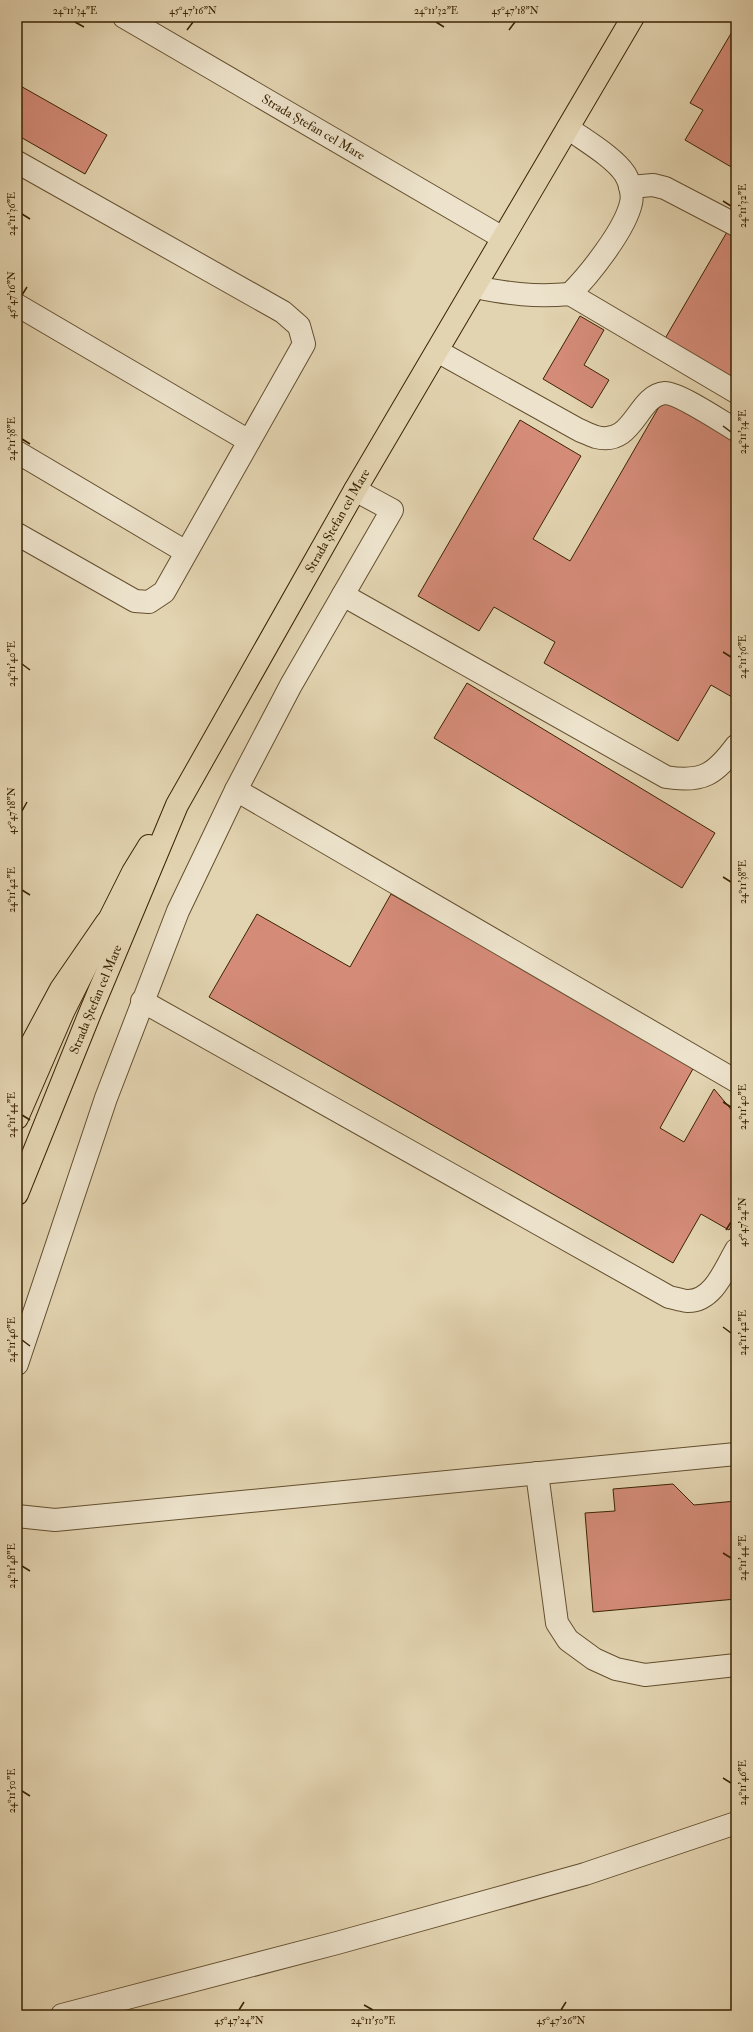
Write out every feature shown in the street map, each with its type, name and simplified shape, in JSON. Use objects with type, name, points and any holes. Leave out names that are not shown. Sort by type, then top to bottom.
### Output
[{"type":"main road","name":"Strada Ștefan cel Mare","points":[[17,1118],[63,1012],[133,872],[177,805],[354,490],[633,17]]},
{"type":"main road","name":"Strada Ștefan cel Mare","points":[[17,1194],[90,1013],[177,805]]},
{"type":"main road","points":[[17,1071],[61,988],[107,922]]},
{"type":"street","name":"Strada Ștefan cel Mare","points":[[132,20],[503,238]]},
{"type":"street","points":[[568,128],[615,163],[625,174],[630,187],[631,202],[628,214],[586,278],[570,294]]},
{"type":"street","points":[[17,162],[283,312],[299,326],[304,344],[164,592],[149,602],[135,601],[17,534]]},
{"type":"street","points":[[630,187],[653,186],[665,188],[736,225]]},
{"type":"street","points":[[475,287],[514,295],[542,296],[570,294],[736,392]]},
{"type":"street","points":[[17,305],[249,441]]},
{"type":"street","points":[[437,351],[579,430],[598,438],[613,436],[624,432],[646,404],[654,397],[665,393],[677,396],[736,430]]},
{"type":"street","points":[[17,452],[186,552]]},
{"type":"street","points":[[17,1364],[106,1098],[142,1001],[178,911],[236,790],[291,685],[392,510],[354,490]]},
{"type":"street","points":[[343,595],[666,777],[683,780],[704,776],[721,765],[736,746]]},
{"type":"street","points":[[236,790],[736,1081]]},
{"type":"street","points":[[142,1001],[668,1297],[688,1301],[701,1298],[712,1291],[736,1250]]},
{"type":"street","points":[[17,1516],[55,1520],[736,1454]]},
{"type":"street","points":[[537,1473],[556,1623],[568,1640],[594,1659],[616,1669],[645,1674],[736,1665]]},
{"type":"street","points":[[62,2015],[337,1943],[585,1874],[736,1824]]},
{"type":"building","points":[[736,25],[736,163],[733,168],[685,140],[703,110],[690,103]]},
{"type":"building","points":[[17,84],[107,135],[85,174],[17,135]]},
{"type":"building","points":[[727,232],[736,237],[736,384],[663,342]]},
{"type":"building","points":[[580,316],[604,330],[584,365],[609,380],[592,408],[543,379]]},
{"type":"building","points":[[663,400],[736,442],[736,690],[732,697],[711,685],[678,741],[544,663],[555,642],[494,607],[479,631],[418,596],[520,420],[581,456],[533,539],[570,561]]},
{"type":"building","points":[[467,683],[715,833],[682,888],[434,738]]},
{"type":"building","points":[[391,894],[694,1067],[660,1128],[684,1142],[714,1089],[735,1114],[736,1219],[729,1230],[701,1214],[673,1263],[209,997],[257,914],[350,967]]},
{"type":"building","points":[[673,1484],[694,1505],[736,1501],[736,1599],[593,1612],[585,1513],[615,1511],[613,1489]]}]
